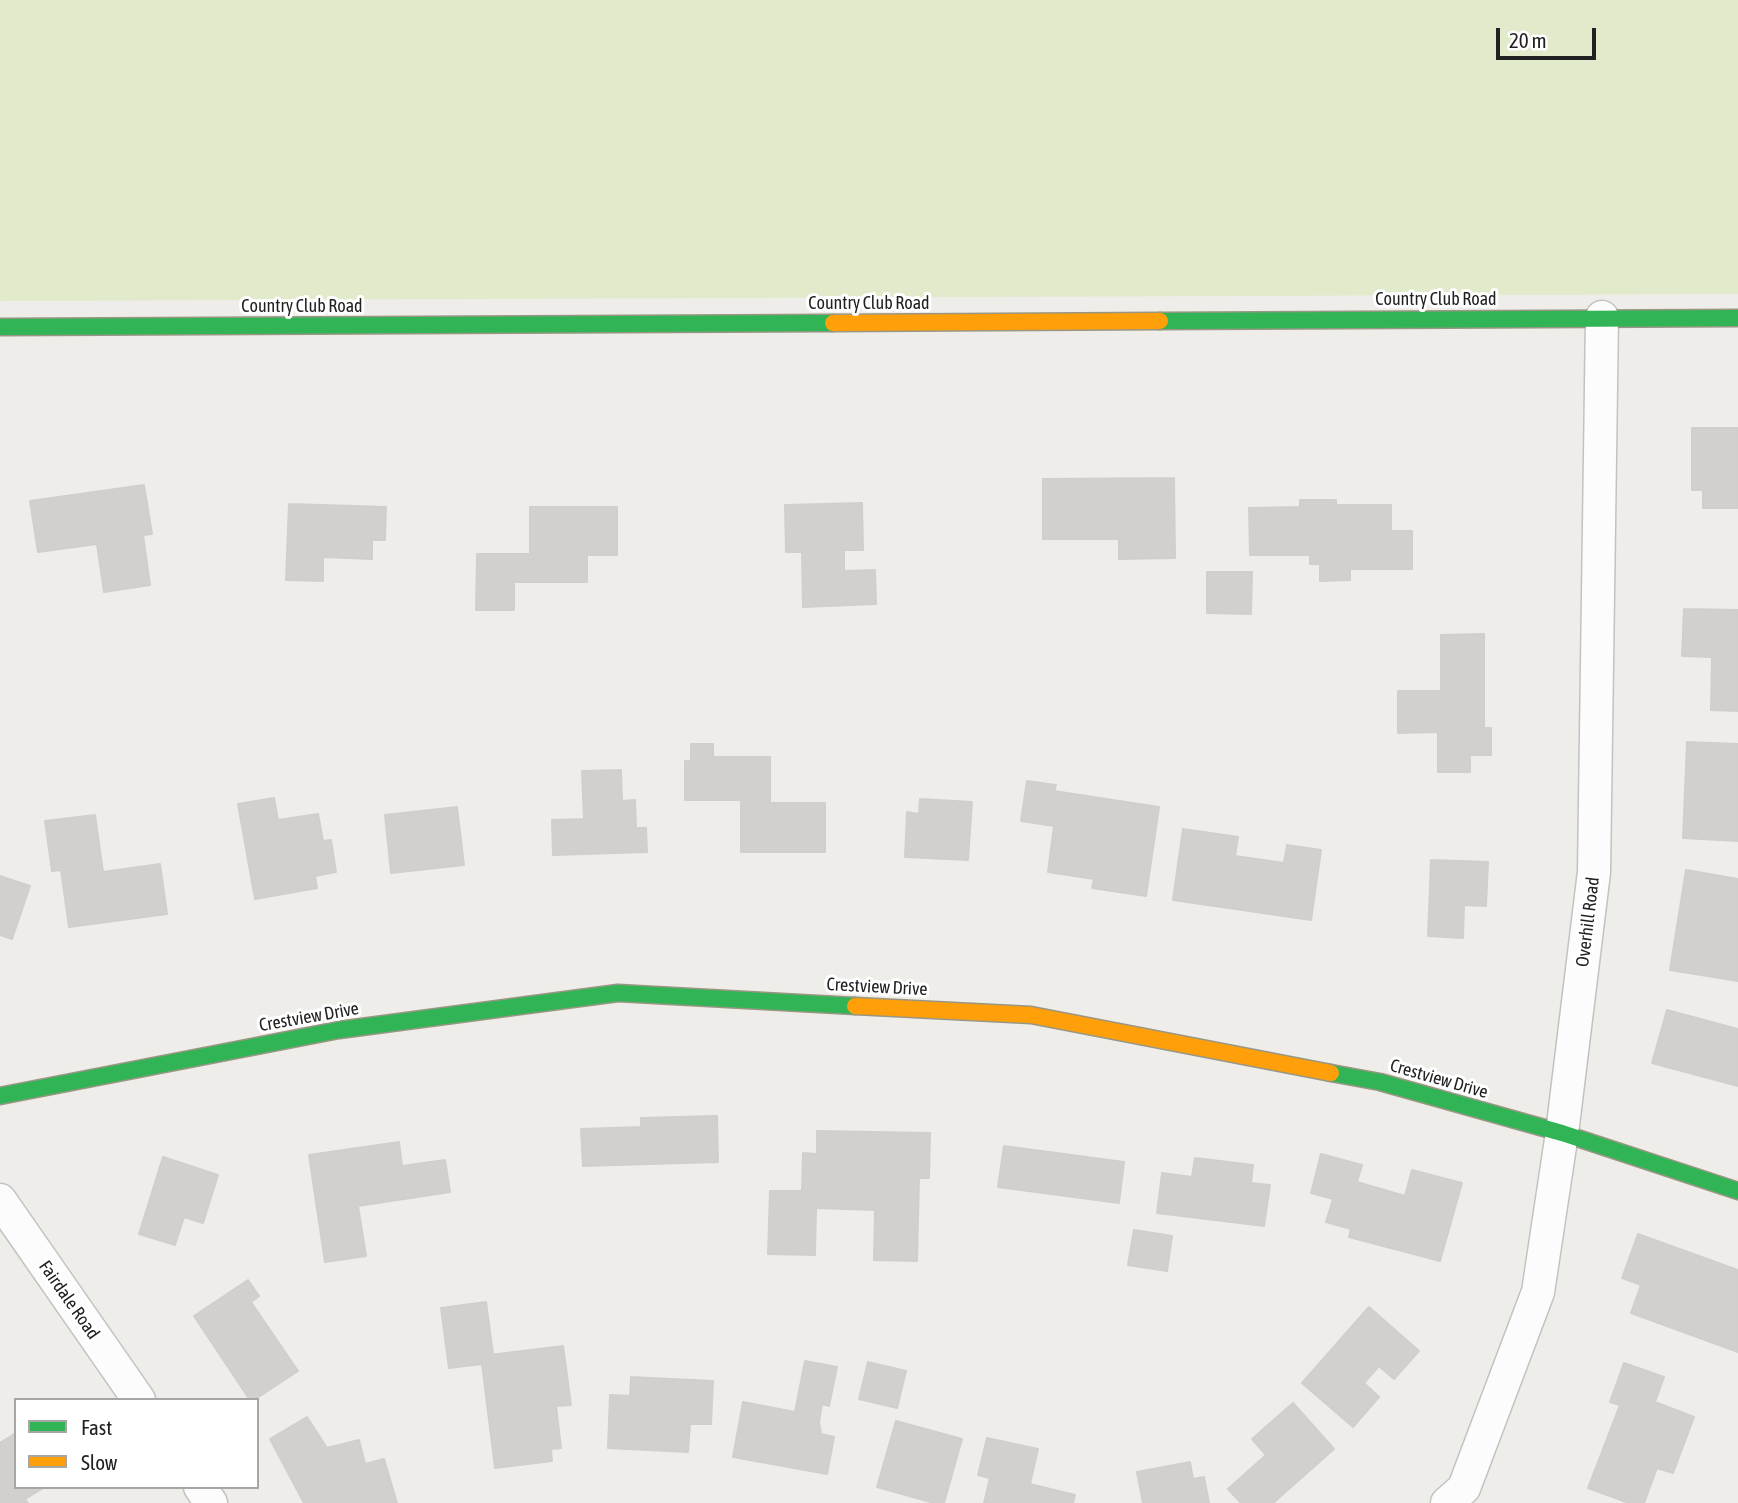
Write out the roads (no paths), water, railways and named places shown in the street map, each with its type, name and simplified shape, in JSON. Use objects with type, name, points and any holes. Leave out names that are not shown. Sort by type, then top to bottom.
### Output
[{"type":"street","name":"Overhill Road","points":[[1447,1503],[1464,1488],[1538,1292],[1562,1133],[1594,872],[1602,317]]},
{"type":"street","name":"Country Club Road","points":[[0,327],[1738,318]]},
{"type":"street","name":"Crestview Drive","points":[[0,1096],[339,1030],[618,993],[1031,1015],[1380,1082],[1562,1133],[1738,1191]]},
{"type":"street","name":"Fairdale Road","points":[[0,1200],[138,1398]]}]
